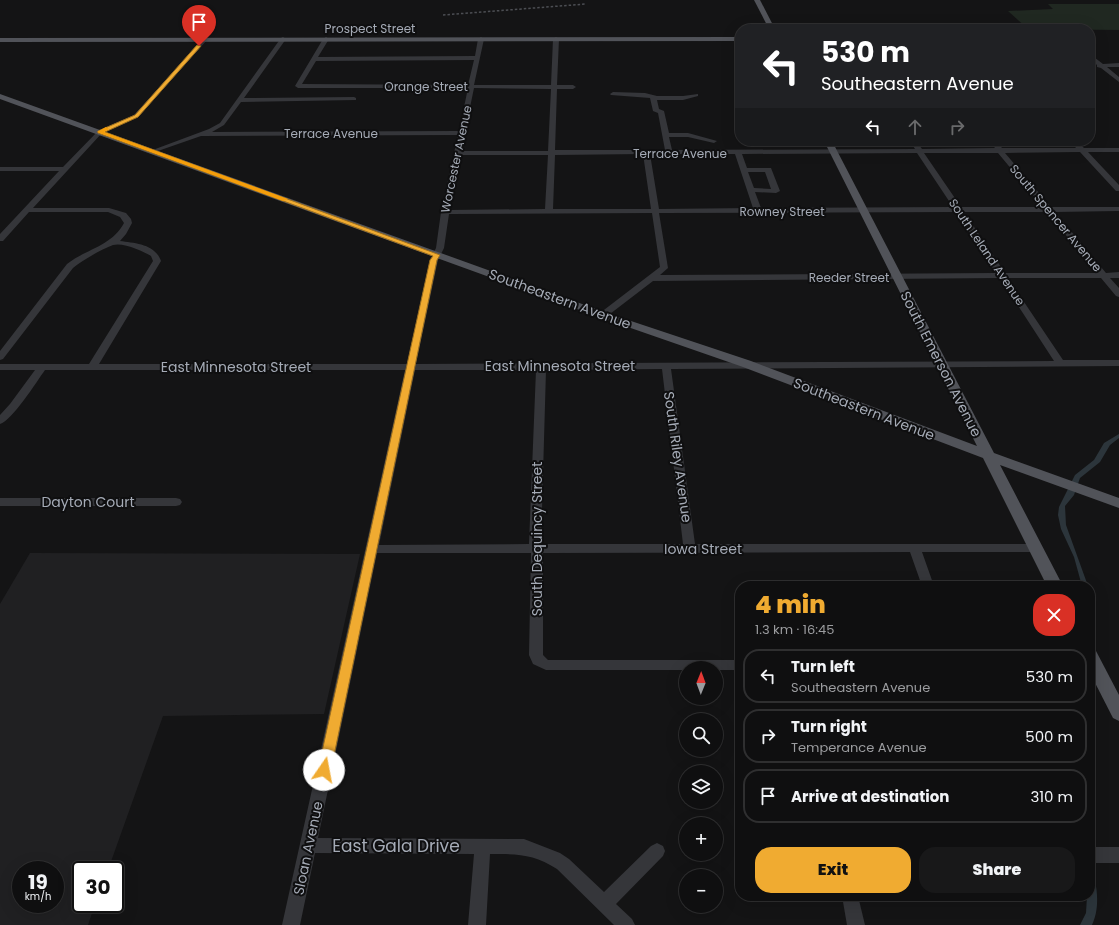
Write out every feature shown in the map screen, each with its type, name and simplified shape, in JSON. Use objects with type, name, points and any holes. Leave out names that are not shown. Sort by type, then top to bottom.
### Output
[{"type":"main road","points":[[757,0],[769,24]]},
{"type":"main road","name":"Prospect Street","points":[[0,40],[735,39]]},
{"type":"main road","name":"Southeastern Avenue","points":[[0,96],[603,315],[747,364],[987,455],[1119,503]]},
{"type":"main road","name":"South Emerson Avenue","points":[[830,146],[1052,581]]},
{"type":"main road","points":[[1095,666],[1119,713]]},
{"type":"street","points":[[0,239],[100,132],[136,116],[205,39]]},
{"type":"street","points":[[153,151],[200,134],[222,124],[283,39]]},
{"type":"street","points":[[326,39],[315,59],[478,58]]},
{"type":"street","name":"Worcester Avenue","points":[[437,255],[440,248],[444,212],[481,39]]},
{"type":"street","points":[[549,212],[556,39]]},
{"type":"street","name":"Orange Street","points":[[315,59],[298,86],[573,87]]},
{"type":"street","points":[[1095,60],[1119,80]]},
{"type":"street","points":[[1095,66],[1119,65]]},
{"type":"street","points":[[613,94],[645,94],[653,97],[680,98],[696,95]]},
{"type":"street","points":[[653,97],[656,111],[661,111],[669,153]]},
{"type":"street","points":[[239,100],[354,99]]},
{"type":"street","name":"Terrace Avenue","points":[[200,134],[462,133]]},
{"type":"street","points":[[665,135],[688,135],[712,139]]},
{"type":"street","name":"South Leland Avenue","points":[[916,146],[1004,276],[1060,363]]},
{"type":"street","name":"South Spencer Avenue","points":[[996,146],[1119,294]]},
{"type":"street","points":[[1078,146],[1119,189]]},
{"type":"street","name":"Terrace Avenue","points":[[457,153],[834,153],[1119,150]]},
{"type":"street","points":[[603,315],[664,268],[646,153]]},
{"type":"street","points":[[738,153],[758,211]]},
{"type":"street","points":[[0,168],[66,169]]},
{"type":"street","points":[[744,170],[768,170],[776,190],[751,190]]},
{"type":"street","name":"Rowney Street","points":[[444,212],[1119,209]]},
{"type":"street","points":[[0,357],[72,264],[82,257],[114,242],[127,226],[128,221],[119,213],[109,210],[27,210]]},
{"type":"street","points":[[92,367],[156,261],[155,255],[147,249],[114,242]]},
{"type":"street","name":"Sloan Avenue","points":[[291,925],[434,260],[437,255]]},
{"type":"street","name":"Reeder Street","points":[[650,278],[1119,275]]},
{"type":"street","name":"East Minnesota Street","points":[[0,367],[541,367],[747,364],[1119,363]]},
{"type":"street","name":"South Riley Avenue","points":[[666,366],[690,549]]},
{"type":"street","points":[[0,421],[14,406],[42,367]]},
{"type":"street","name":"South Dequincy Street","points":[[541,367],[534,540],[538,557],[536,654],[540,662],[546,665],[735,664]]},
{"type":"street","name":"Dayton Court","points":[[0,502],[176,502]]},
{"type":"street","points":[[914,548],[926,581]]},
{"type":"street","name":"Iowa Street","points":[[372,549],[1035,548]]},
{"type":"street","name":"East Gala Drive","points":[[308,846],[524,846],[554,858],[563,864],[626,925]]},
{"type":"street","points":[[477,925],[483,846]]},
{"type":"street","points":[[604,904],[657,850]]},
{"type":"street","points":[[1095,855],[1119,855]]},
{"type":"street","points":[[851,901],[856,925]]},
{"type":"shaded area","points":[[1048,4],[1119,4],[1119,30],[1095,30],[1095,24],[1022,24],[1008,11],[1053,9]]},
{"type":"shaded area","points":[[1119,434],[1119,438],[1110,445],[1100,462],[1080,478],[1074,495],[1065,506],[1066,525],[1086,581],[1081,581],[1074,557],[1061,529],[1058,515],[1059,507],[1075,475],[1094,460],[1104,443]]},
{"type":"shaded area","points":[[30,553],[360,554],[324,714],[163,716],[111,861],[72,861],[72,913],[92,913],[88,925],[0,925],[0,604]]},
{"type":"shaded area","points":[[1095,879],[1097,902],[1095,918],[1092,925],[1080,925],[1086,913],[1087,901],[1095,901]]},
{"type":"railway","points":[[443,15],[586,4]]},
{"type":"slow traffic","points":[[106,129],[100,132],[285,199]]},
{"type":"route","points":[[199,46],[136,116],[100,132],[437,255],[434,260],[324,770]]}]
